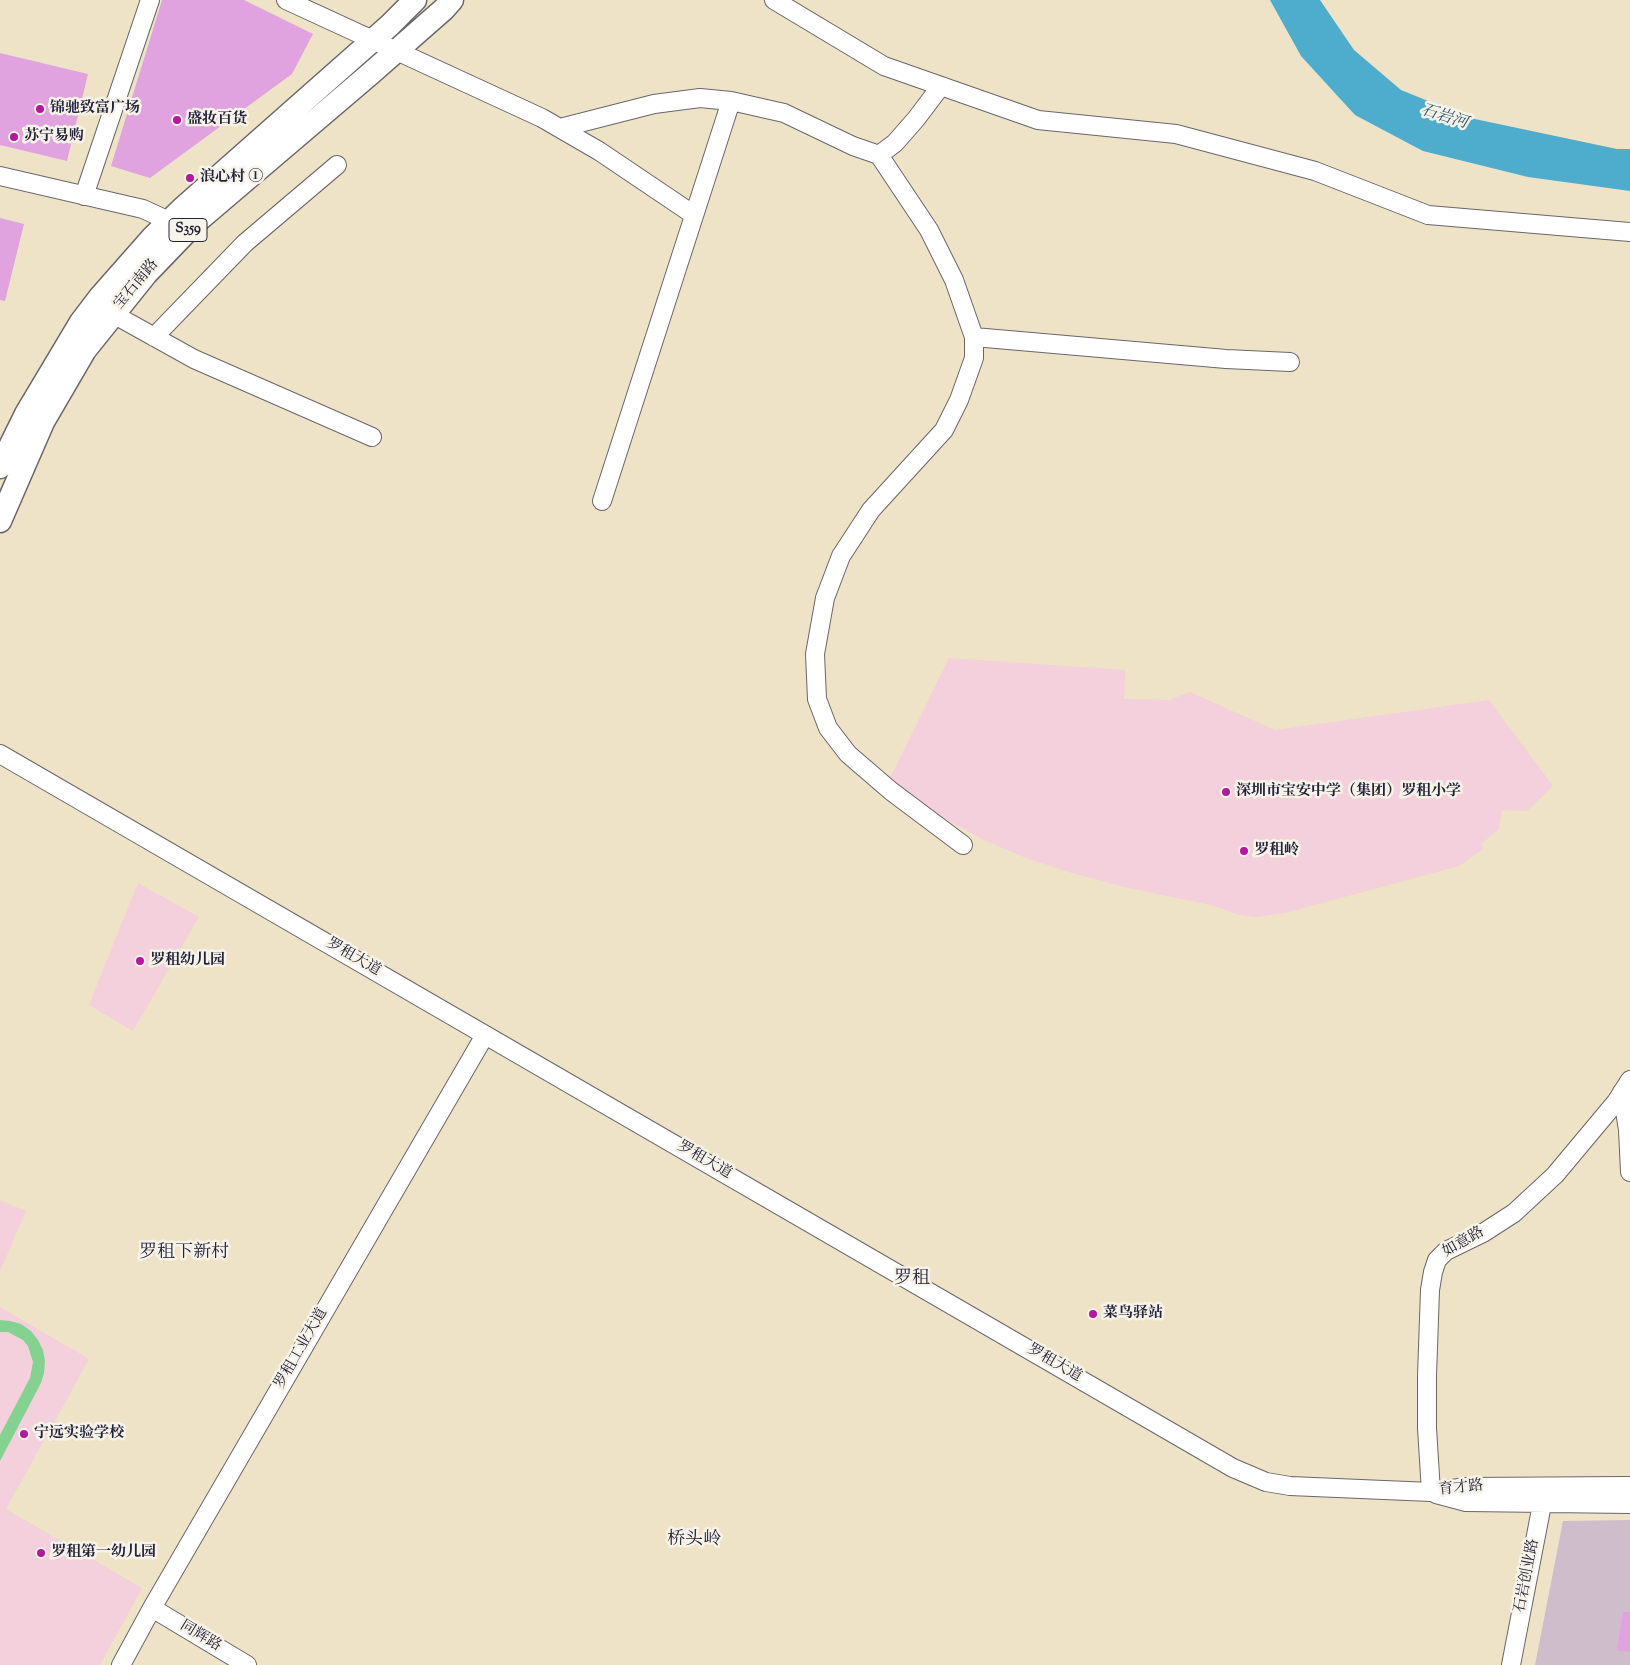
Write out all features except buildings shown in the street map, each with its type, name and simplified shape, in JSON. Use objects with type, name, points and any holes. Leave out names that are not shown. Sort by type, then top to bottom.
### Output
[{"type":"main road","name":"宝石南路","points":[[0,467],[26,414],[81,322],[100,297],[169,221],[415,0]]},
{"type":"main road","name":"宝石南路","points":[[0,521],[43,422],[84,350],[169,248],[195,223],[396,52],[452,0]]},
{"type":"street","points":[[84,196],[150,0]]},
{"type":"street","points":[[286,0],[542,118],[599,151],[694,215]]},
{"type":"street","points":[[774,0],[884,66],[1038,120],[1176,134],[1306,168],[1428,215],[1630,232]]},
{"type":"street","points":[[879,155],[895,143],[941,86]]},
{"type":"street","points":[[560,128],[654,104],[700,98],[731,101],[784,113],[853,146],[879,155],[929,230],[954,280],[974,337],[974,358],[959,400],[944,430],[871,510],[841,556],[825,598],[815,654],[817,699],[828,728],[848,754],[891,791],[963,845]]},
{"type":"street","points":[[602,501],[731,101]]},
{"type":"street","points":[[154,337],[245,243],[337,166]]},
{"type":"street","points":[[0,176],[143,209],[169,221]]},
{"type":"street","points":[[113,314],[194,359],[372,438]]},
{"type":"street","points":[[974,337],[1197,357],[1290,362]]},
{"type":"street","name":"罗租大道","points":[[0,754],[1233,1468],[1266,1482],[1290,1486],[1431,1492]]},
{"type":"street","name":"罗租工业大道","points":[[121,1665],[152,1608],[485,1035]]},
{"type":"street","points":[[1626,1086],[1630,1172]]},
{"type":"street","name":"如意路","points":[[1431,1492],[1427,1428],[1427,1376],[1430,1290],[1437,1260],[1446,1251],[1483,1233],[1514,1213],[1555,1176],[1626,1086]]},
{"type":"street","name":"育才路","points":[[1431,1492],[1466,1502],[1630,1486]]},
{"type":"street","name":"育才路","points":[[1544,1495],[1630,1504]]},
{"type":"street","name":"石岩创业路","points":[[1510,1665],[1544,1495]]},
{"type":"street","name":"同辉路","points":[[152,1608],[247,1665]]},
{"type":"shaded area","name":"深圳市宝安中学（集团）罗租小学","points":[[949,658],[1125,670],[1124,699],[1169,700],[1190,692],[1275,730],[1489,700],[1553,786],[1527,811],[1502,810],[1499,829],[1481,844],[1484,848],[1459,866],[1285,913],[1256,917],[1239,915],[1211,905],[1124,887],[1026,858],[982,839],[942,817],[914,798],[890,778]]},
{"type":"shaded area","name":"罗租幼儿园","points":[[138,883],[199,917],[133,1031],[89,1005]]},
{"type":"shaded area","points":[[0,1200],[26,1211],[0,1271]]},
{"type":"shaded area","points":[[0,1307],[89,1359],[6,1509],[142,1588],[100,1665],[0,1665]]},
{"type":"shaded area","points":[[1630,1520],[1630,1665],[1535,1665],[1563,1521]]},
{"type":"green space","points":[[0,1320],[21,1324],[31,1331],[43,1350],[45,1361],[41,1383],[0,1461],[0,1435],[30,1378],[33,1362],[28,1346],[23,1340],[8,1332],[0,1332]]},
{"type":"water","name":"石岩河","points":[[1270,0],[1320,0],[1354,50],[1401,90],[1470,118],[1617,149],[1630,149],[1630,191],[1528,177],[1423,151],[1355,115],[1301,56]]},
{"type":"place","name":"锦驰致富广场","points":[[40,109]]},
{"type":"place","name":"盛妆百货","points":[[177,120]]},
{"type":"place","name":"苏宁易购","points":[[14,137]]},
{"type":"place","name":"浪心村 ①","points":[[190,178]]},
{"type":"place","name":"深圳市宝安中学（集团）罗租小学","points":[[1226,792]]},
{"type":"place","name":"罗租岭","points":[[1244,851]]},
{"type":"place","name":"罗租幼儿园","points":[[140,961]]},
{"type":"place","name":"菜鸟驿站","points":[[1093,1314]]},
{"type":"place","name":"宁远实验学校","points":[[24,1434]]},
{"type":"place","name":"罗租第一幼儿园","points":[[41,1553]]},
{"type":"district","name":"罗租下新村","points":[[184,1254]]},
{"type":"district","name":"罗租","points":[[912,1280]]},
{"type":"district","name":"桥头岭","points":[[694,1541]]}]
